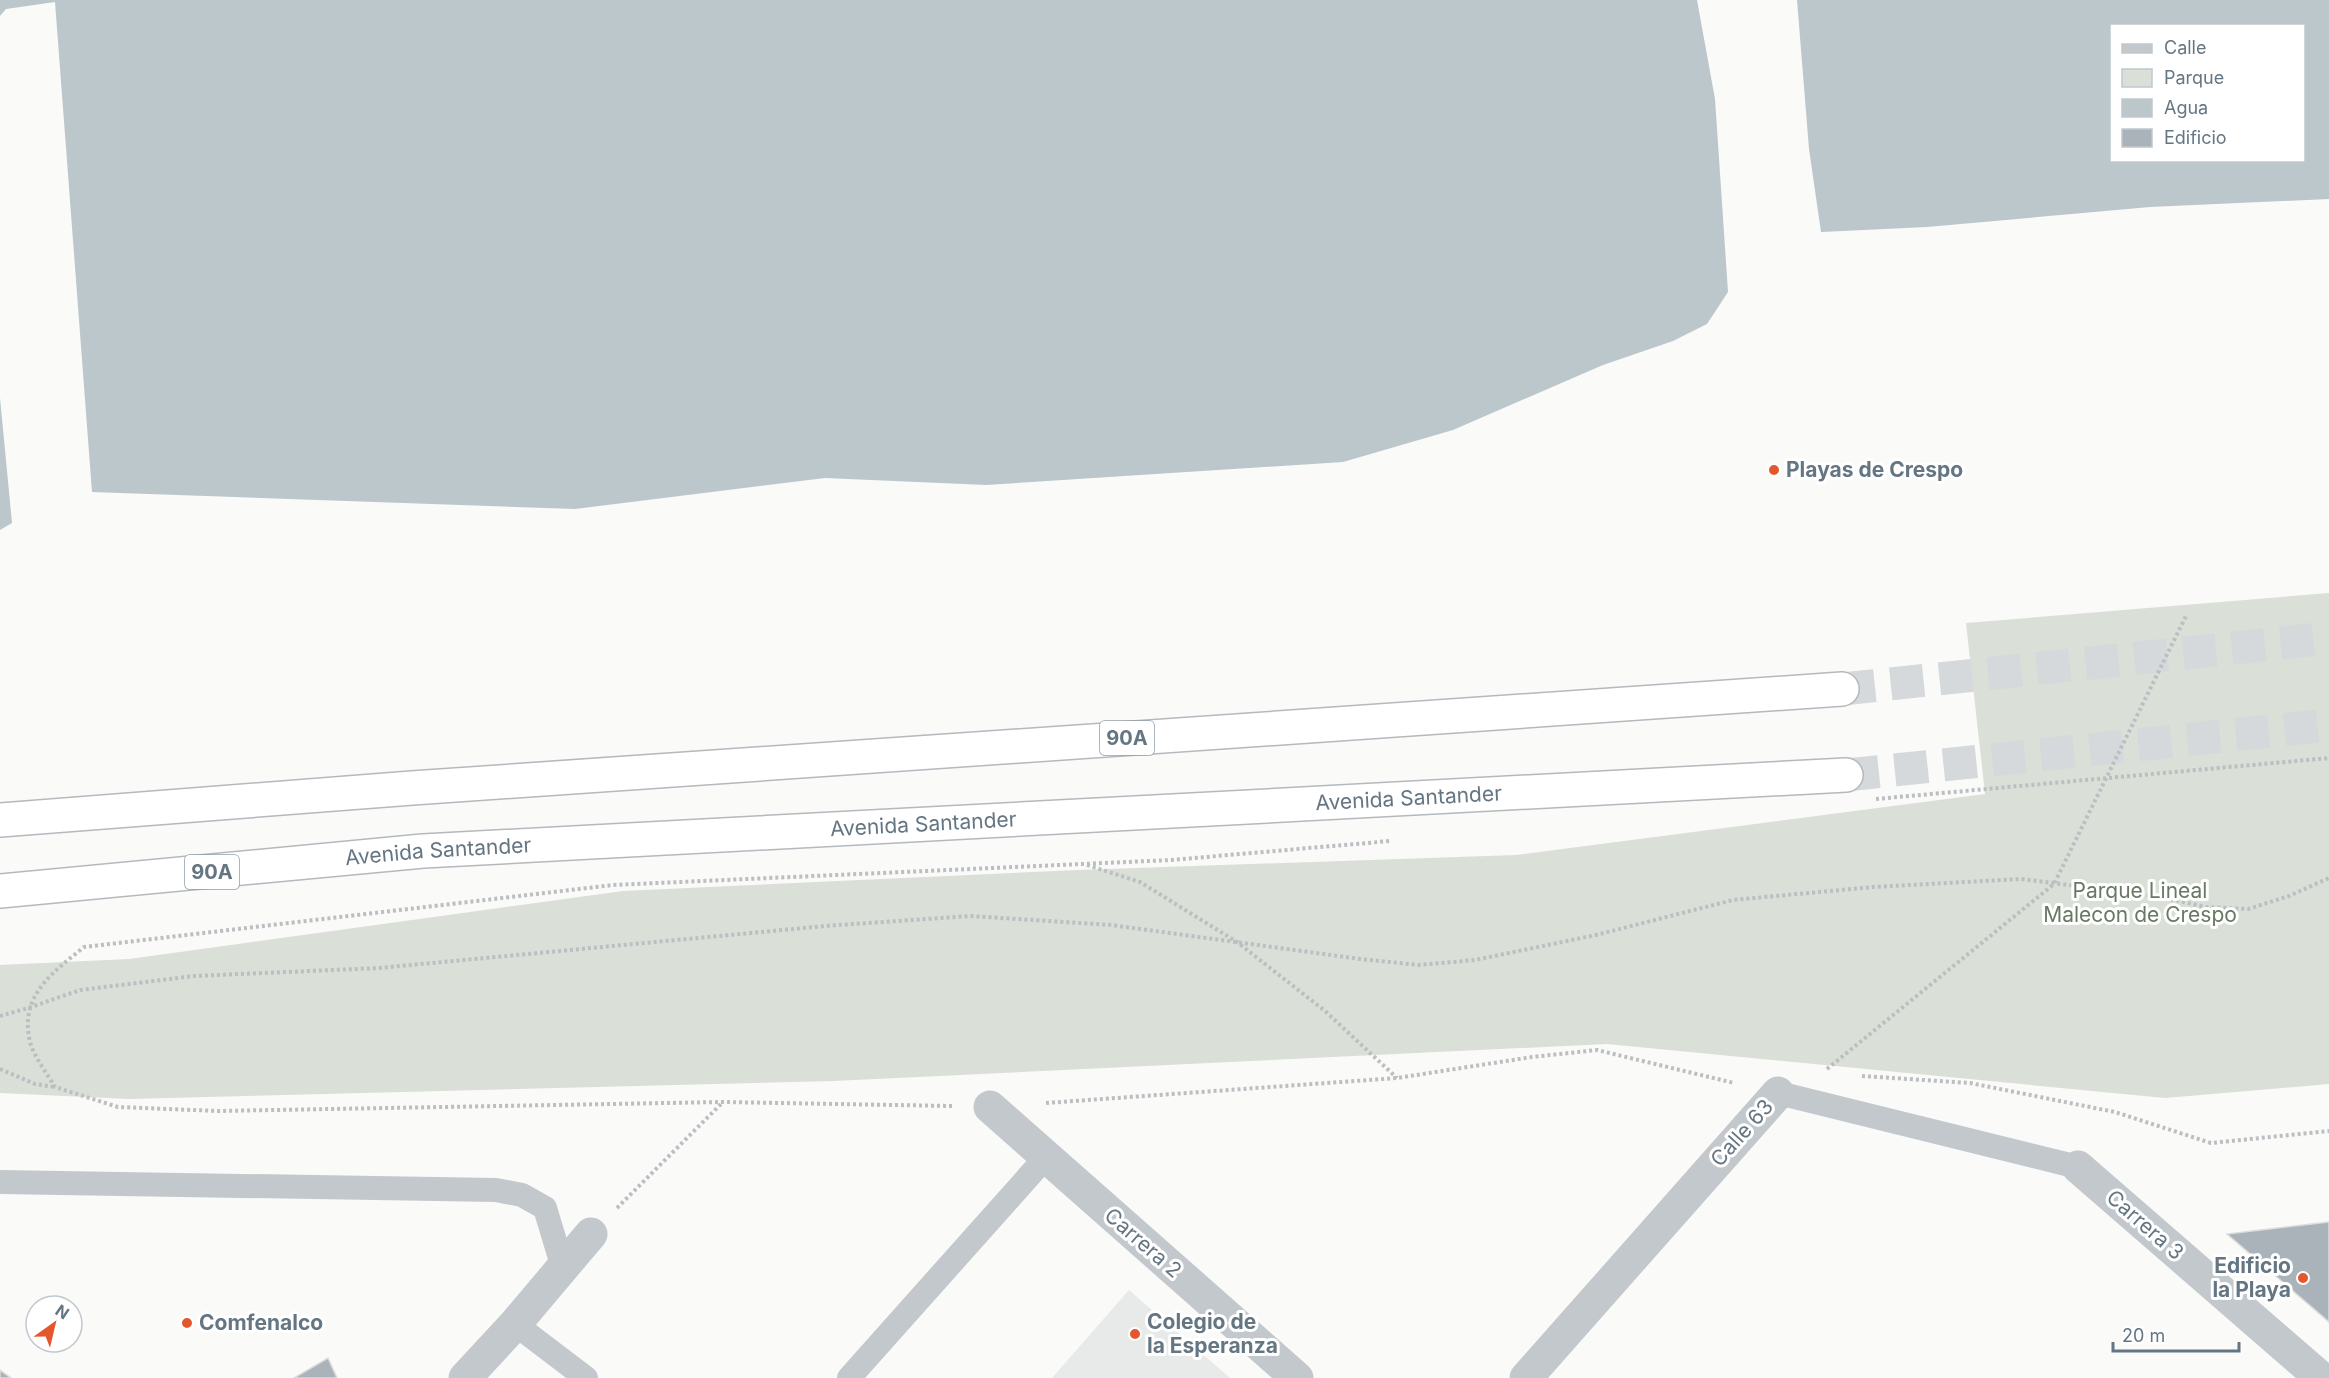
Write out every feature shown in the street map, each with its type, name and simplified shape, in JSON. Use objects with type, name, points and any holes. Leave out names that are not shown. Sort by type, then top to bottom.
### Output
[{"type":"highway","name":"90A","points":[[0,820],[424,787],[1842,689]]},
{"type":"highway","name":"Avenida Santander","points":[[0,891],[423,851],[1846,775]]},
{"type":"street","name":"Calle 63","points":[[1526,1378],[1778,1093]]},
{"type":"street","name":"Carrera 2","points":[[990,1107],[1297,1378]]},
{"type":"street","name":"Carrera 3","points":[[2078,1167],[2321,1378]]},
{"type":"street","points":[[465,1378],[515,1324],[591,1234]]},
{"type":"lane","name":"Calle 63","points":[[1778,1093],[2078,1167]]},
{"type":"lane","points":[[849,1378],[1046,1156]]},
{"type":"lane","points":[[0,1182],[496,1190],[522,1195],[545,1208],[563,1268]]},
{"type":"lane","points":[[515,1324],[586,1378]]},
{"type":"path","points":[[1833,1074],[1822,1073],[2054,884],[2186,616]]},
{"type":"path","points":[[1084,864],[1140,882],[1236,942],[1325,1011],[1398,1078]]},
{"type":"path","points":[[0,1016],[80,990],[194,976],[379,968],[825,926],[970,916],[1111,925],[1419,965],[1475,960],[1596,935],[1733,900],[1873,887],[2021,879],[2156,896],[2206,907],[2248,909],[2289,896],[2329,878]]},
{"type":"path","points":[[55,1087],[30,1043],[28,1008],[45,978],[84,947]]},
{"type":"path","points":[[0,1069],[35,1084],[55,1087],[118,1107],[218,1111],[723,1102],[990,1107],[1398,1078],[1598,1050],[1778,1093]]},
{"type":"path","points":[[1856,1076],[1981,1085],[2115,1112],[2211,1143],[2329,1131]]},
{"type":"path","points":[[591,1234],[723,1102]]},
{"type":"shaded area","name":"Colegio de la Esperanza","points":[[1129,1290],[1230,1378],[1052,1378]]},
{"type":"green space","name":"Parque Lineal Malecon de Crespo","points":[[2329,593],[2329,1084],[2165,1098],[1607,1044],[833,1081],[129,1099],[0,1093],[0,965],[129,959],[623,891],[1078,870],[1516,855],[1985,794],[1966,623]]},
{"type":"water","points":[[0,0],[1697,0],[1715,99],[1728,292],[1707,324],[1673,341],[1603,365],[1453,430],[1343,462],[986,485],[825,478],[575,509],[92,492],[55,2],[6,9],[0,16]]},
{"type":"water","points":[[1797,0],[2329,0],[2329,199],[2150,207],[1927,227],[1821,232],[1809,149]]},
{"type":"water","points":[[0,398],[12,523],[0,530]]},
{"type":"building","name":"Edificio la Playa","points":[[2329,1222],[2329,1322],[2227,1234]]},
{"type":"building","points":[[328,1358],[337,1378],[294,1378]]},
{"type":"building","points":[[0,1370],[11,1378],[0,1378]]},
{"type":"tunnel","points":[[1842,689],[2329,638]]},
{"type":"tunnel","points":[[1846,775],[2329,725]]},
{"type":"place","name":"Playas de Crespo","points":[[1774,470]]},
{"type":"place","name":"Edificio la Playa","points":[[2303,1278]]},
{"type":"place","name":"Comfenalco","points":[[187,1323]]},
{"type":"place","name":"Colegio de la Esperanza","points":[[1135,1334]]}]
